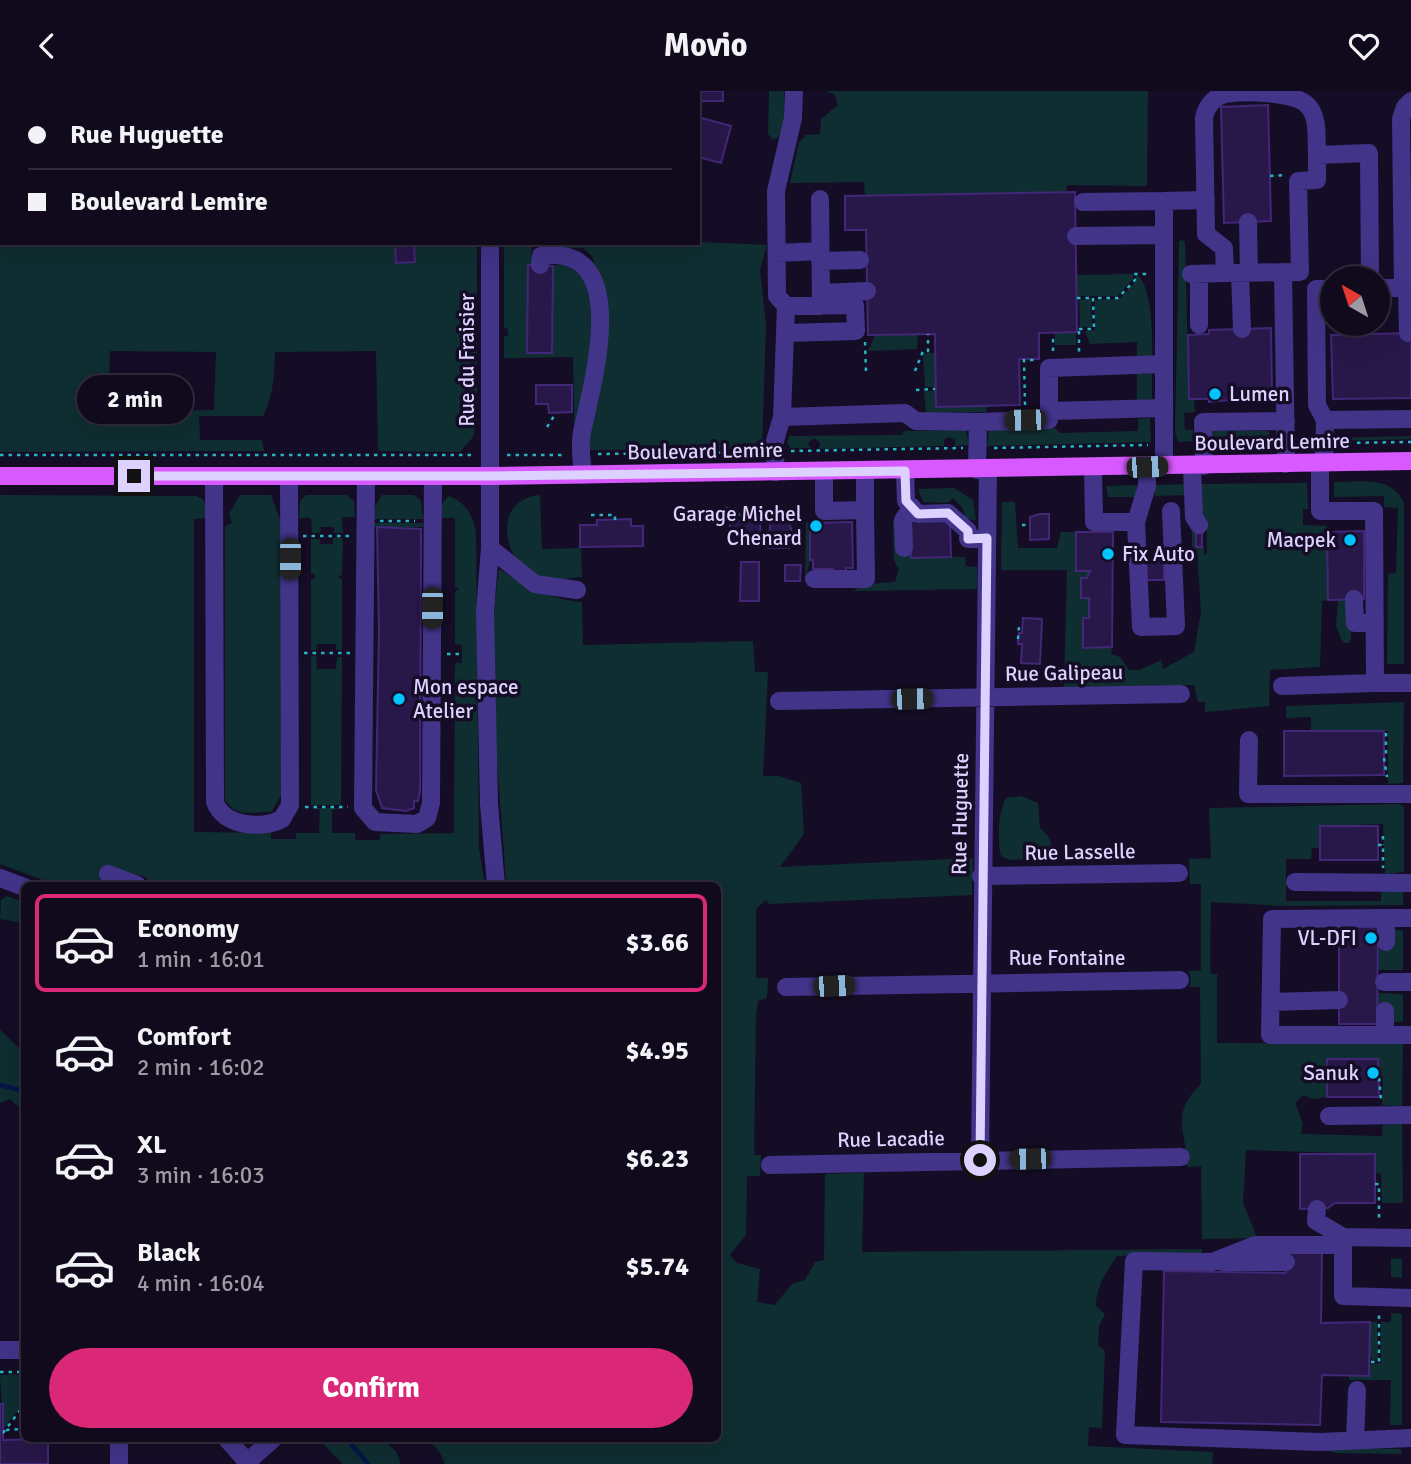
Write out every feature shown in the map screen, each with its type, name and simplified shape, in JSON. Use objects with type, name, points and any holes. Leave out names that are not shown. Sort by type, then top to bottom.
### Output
[{"type":"main road","name":"Boulevard Lemire","points":[[0,476],[491,476],[1411,461]]},
{"type":"street","points":[[776,472],[774,444],[782,417],[786,306],[777,296],[776,191],[793,118],[794,91]]},
{"type":"street","points":[[1238,273],[1224,248],[1206,234],[1204,113],[1211,103],[1224,94],[1270,92],[1302,100],[1315,120],[1317,180],[1298,181],[1292,272],[1286,464]]},
{"type":"street","points":[[1408,333],[1401,120],[1405,107],[1411,100]]},
{"type":"street","points":[[1317,155],[1368,153],[1370,266]]},
{"type":"street","points":[[820,199],[821,299]]},
{"type":"street","points":[[1083,202],[1206,200]]},
{"type":"street","points":[[1164,201],[1164,408],[1155,467],[1136,522],[1141,627],[1176,626],[1171,510]]},
{"type":"street","points":[[1242,329],[1238,273],[1248,222]]},
{"type":"street","points":[[1076,236],[1164,235]]},
{"type":"street","name":"Rue du Fraisier","points":[[490,245],[491,476],[490,548],[485,612],[489,804],[496,882]]},
{"type":"street","points":[[776,253],[860,260]]},
{"type":"street","points":[[541,257],[573,259],[584,267],[597,292],[600,350],[581,441],[583,475]]},
{"type":"street","points":[[1199,325],[1195,274],[1292,272],[1320,287]]},
{"type":"street","points":[[786,306],[867,292]]},
{"type":"street","points":[[786,333],[856,331],[855,305],[821,299]]},
{"type":"street","points":[[1321,336],[1317,405],[1325,420],[1320,510],[1374,511],[1375,683]]},
{"type":"street","points":[[782,417],[905,414],[916,421],[1049,420],[1049,368],[1164,364]]},
{"type":"street","points":[[1049,411],[1164,408]]},
{"type":"street","points":[[1325,420],[1411,419]]},
{"type":"street","points":[[1199,525],[1194,517],[1203,422],[1286,421]]},
{"type":"street","name":"Rue Huguette","points":[[978,422],[987,538],[981,876],[980,1160]]},
{"type":"street","points":[[1093,468],[1094,529],[1136,522]]},
{"type":"street","points":[[814,579],[866,579],[865,471]]},
{"type":"street","points":[[905,471],[906,501],[918,514],[948,513],[968,531],[968,539],[987,538]]},
{"type":"street","points":[[824,472],[824,517],[865,510]]},
{"type":"street","points":[[214,476],[215,802],[218,811],[229,820],[266,824],[282,819],[290,805],[289,476]]},
{"type":"street","points":[[366,476],[372,618],[363,808],[369,818],[378,824],[417,824],[429,815],[431,803],[433,476]]},
{"type":"street","points":[[904,548],[903,520],[912,507]]},
{"type":"street","points":[[490,548],[535,584],[577,590]]},
{"type":"street","points":[[1354,599],[1355,623],[1374,623]]},
{"type":"street","points":[[1282,686],[1411,683]]},
{"type":"street","name":"Rue Galipeau","points":[[779,701],[1181,694]]},
{"type":"street","points":[[1249,740],[1248,794],[1411,794]]},
{"type":"street","name":"Rue Lasselle","points":[[981,876],[1179,873]]},
{"type":"street","points":[[108,874],[129,882]]},
{"type":"street","points":[[0,878],[21,886]]},
{"type":"street","points":[[1295,882],[1411,883]]},
{"type":"street","points":[[1386,918],[1386,942]]},
{"type":"street","points":[[1411,918],[1272,919],[1270,1035],[1411,1035]]},
{"type":"street","name":"Rue Fontaine","points":[[786,987],[982,981],[1180,980]]},
{"type":"street","points":[[1384,982],[1411,982]]},
{"type":"street","points":[[1271,1002],[1339,1000]]},
{"type":"street","points":[[1385,1011],[1385,1035]]},
{"type":"street","points":[[1329,1116],[1411,1115]]},
{"type":"street","name":"Rue Lacadie","points":[[770,1165],[1181,1157]]},
{"type":"street","points":[[1317,1209],[1316,1221],[1343,1241]]},
{"type":"street","points":[[1212,1262],[1255,1245],[1411,1238]]},
{"type":"street","points":[[1343,1241],[1343,1296],[1411,1298]]},
{"type":"street","points":[[1286,1262],[1134,1261],[1125,1435],[1320,1442],[1411,1438]]},
{"type":"street","points":[[0,1350],[21,1350]]},
{"type":"street","points":[[1355,1440],[1357,1390]]},
{"type":"street","points":[[119,1442],[119,1464]]},
{"type":"street","points":[[230,1442],[247,1463],[270,1442]]},
{"type":"path","points":[[1077,298],[1118,297],[1135,280],[1135,274]]},
{"type":"path","points":[[1079,344],[1078,330],[1094,329],[1093,298]]},
{"type":"path","points":[[915,371],[923,351],[929,351],[928,334]]},
{"type":"path","points":[[1053,339],[1053,359]]},
{"type":"path","points":[[865,350],[866,372]]},
{"type":"path","points":[[1025,410],[1024,360],[1036,360]]},
{"type":"path","points":[[915,390],[935,389]]},
{"type":"path","points":[[547,427],[556,413]]},
{"type":"path","name":"Boulevard Lemire","points":[[1338,443],[1411,442]]},
{"type":"path","name":"Boulevard Lemire","points":[[1211,444],[1270,444]]},
{"type":"path","points":[[987,448],[1151,445]]},
{"type":"path","name":"Boulevard Lemire","points":[[792,451],[968,448]]},
{"type":"path","name":"Boulevard Lemire","points":[[594,454],[760,452]]},
{"type":"path","points":[[0,455],[455,455]]},
{"type":"path","points":[[529,455],[570,455]]},
{"type":"path","points":[[724,508],[737,509],[740,520]]},
{"type":"path","points":[[591,515],[615,515],[615,520]]},
{"type":"path","points":[[374,521],[423,521]]},
{"type":"path","points":[[786,522],[797,521]]},
{"type":"path","points":[[1022,525],[1030,525]]},
{"type":"path","points":[[311,536],[342,536]]},
{"type":"path","points":[[1018,639],[1019,626]]},
{"type":"path","points":[[311,653],[342,653]]},
{"type":"path","points":[[455,654],[461,654]]},
{"type":"path","points":[[1386,733],[1387,778]]},
{"type":"path","points":[[310,807],[341,807]]},
{"type":"path","points":[[1383,837],[1383,874]]},
{"type":"path","points":[[1378,845],[1383,845]]},
{"type":"path","points":[[1379,1078],[1381,1100]]},
{"type":"path","points":[[1376,1184],[1379,1184],[1379,1202]]},
{"type":"path","points":[[1371,1362],[1379,1362],[1379,1323]]},
{"type":"path","points":[[0,1373],[21,1372]]},
{"type":"path","points":[[21,1409],[4,1431],[21,1429]]},
{"type":"green space","points":[[769,91],[784,91],[785,131],[774,140],[768,134]]},
{"type":"green space","points":[[826,91],[1148,91],[1147,186],[1067,185],[1066,192],[865,196],[864,182],[790,183],[799,142],[806,135],[820,134],[821,119],[838,105],[835,95]]},
{"type":"green space","points":[[1183,240],[1189,398],[1194,399],[1195,412],[1184,413],[1185,430],[1193,430],[1194,441],[1178,442],[1175,432],[1179,241]]},
{"type":"green space","points":[[700,242],[767,245],[760,270],[766,324],[762,449],[587,450],[598,279],[592,256],[583,248],[542,245],[700,245]]},
{"type":"green space","points":[[0,245],[395,245],[396,263],[412,245],[477,245],[477,421],[473,437],[460,452],[378,451],[376,351],[275,352],[274,377],[263,416],[199,416],[200,440],[262,440],[264,451],[0,452]],"holes":[[[110,351],[216,352],[214,410],[108,412]]]},
{"type":"green space","points":[[532,245],[531,255],[538,256],[537,265],[528,266],[527,353],[552,352],[553,266],[567,263],[589,283],[597,328],[575,450],[573,357],[504,358],[504,336],[508,336],[508,329],[504,328],[504,247]]},
{"type":"green space","points":[[1133,274],[1133,279],[1118,296],[1077,296],[1076,275]]},
{"type":"green space","points":[[1136,274],[1141,279],[1148,299],[1152,325],[1152,356],[1137,356],[1137,342],[1090,344],[1085,331],[1095,330],[1095,300],[1120,299],[1136,281]]},
{"type":"green space","points":[[1091,299],[1092,327],[1080,327],[1079,300]]},
{"type":"green space","points":[[1076,332],[1076,345],[1055,345],[1055,333]]},
{"type":"green space","points":[[918,334],[917,349],[868,351],[875,335]]},
{"type":"green space","points":[[923,353],[935,353],[935,387],[925,387]]},
{"type":"green space","points":[[1137,374],[1152,374],[1152,399],[1137,400]]},
{"type":"green space","points":[[924,391],[936,391],[936,407],[987,406],[986,412],[926,413]]},
{"type":"green space","points":[[1150,418],[1151,442],[987,446],[989,430],[1055,428],[1060,433],[1138,431],[1138,419]]},
{"type":"green space","points":[[966,430],[969,445],[955,446],[955,440],[949,437],[944,440],[944,446],[819,449],[820,443],[815,438],[808,443],[811,448],[790,448],[787,443],[789,436],[902,435],[903,431]]},
{"type":"green space","points":[[1213,431],[1269,431],[1270,441],[1211,441]]},
{"type":"green space","points":[[1411,436],[1411,439],[1338,441],[1338,438]]},
{"type":"green space","points":[[1364,481],[1383,484],[1399,494],[1404,503],[1404,664],[1387,664],[1388,574],[1396,573],[1398,508],[1384,507],[1384,496],[1334,497],[1334,482]]},
{"type":"green space","points":[[1307,483],[1308,509],[1303,509],[1303,525],[1327,526],[1328,600],[1322,601],[1320,667],[1270,670],[1269,706],[1205,712],[1205,702],[1198,702],[1194,685],[1064,687],[1067,570],[1001,570],[1002,502],[1015,502],[1018,548],[1057,548],[1061,532],[1076,532],[1076,571],[1090,571],[1087,578],[1081,578],[1081,598],[1089,598],[1089,618],[1083,618],[1083,647],[1112,647],[1111,654],[1120,657],[1129,670],[1140,670],[1161,660],[1163,669],[1194,652],[1201,612],[1197,550],[1192,546],[1192,532],[1196,531],[1197,547],[1204,547],[1204,554],[1207,554],[1207,527],[1196,510],[1201,484]]},
{"type":"green space","points":[[1188,484],[1189,495],[1155,496],[1154,485]]},
{"type":"green space","points":[[1137,485],[1136,497],[1108,497],[1106,486]]},
{"type":"green space","points":[[954,488],[973,500],[976,520],[966,519],[962,507],[953,498],[948,503],[923,502],[918,489]]},
{"type":"green space","points":[[0,495],[196,496],[204,500],[208,518],[194,519],[194,832],[271,833],[271,839],[296,839],[296,833],[319,833],[320,810],[311,808],[341,808],[332,810],[332,833],[355,833],[355,840],[380,840],[380,834],[454,833],[455,663],[462,663],[462,645],[455,644],[455,592],[459,588],[455,587],[455,518],[442,518],[442,511],[443,503],[449,496],[464,506],[476,531],[479,849],[484,882],[151,882],[143,876],[126,873],[120,882],[48,882],[0,864]]},
{"type":"green space","points":[[240,495],[271,495],[282,525],[281,796],[271,812],[244,813],[233,809],[225,800],[225,526],[232,523],[229,514]]},
{"type":"green space","points":[[306,495],[347,495],[354,501],[355,517],[342,517],[343,533],[334,533],[334,527],[321,527],[320,533],[312,533],[311,518],[299,518],[300,501]]},
{"type":"green space","points":[[382,495],[414,495],[421,501],[423,519],[374,519],[375,506]]},
{"type":"green space","points":[[540,495],[542,549],[581,548],[582,577],[545,579],[523,567],[514,556],[507,530],[509,518],[515,507],[525,499]]},
{"type":"green space","points":[[893,520],[896,520],[898,555],[965,557],[966,566],[977,567],[977,589],[853,591],[866,584],[895,582],[899,569],[894,561]]},
{"type":"green space","points":[[806,522],[810,523],[810,560],[805,581]]},
{"type":"green space","points":[[374,523],[423,523],[423,527],[374,527]]},
{"type":"green space","points":[[333,538],[343,538],[342,574],[338,578],[342,579],[342,650],[336,650],[336,644],[317,644],[316,650],[311,650],[311,579],[315,578],[315,574],[311,574],[311,539],[320,539],[320,544],[333,544]]},
{"type":"green space","points":[[499,569],[539,591],[582,602],[583,645],[753,641],[755,672],[768,672],[763,776],[778,776],[801,783],[804,834],[780,867],[973,858],[972,895],[769,904],[766,900],[756,909],[756,978],[768,978],[767,998],[758,1001],[756,1015],[754,1155],[761,1155],[760,1176],[747,1176],[746,1235],[730,1255],[737,1263],[760,1269],[757,1302],[775,1305],[792,1284],[805,1280],[815,1262],[824,1260],[825,1174],[864,1173],[862,1252],[1202,1249],[1202,1254],[1117,1256],[1106,1274],[1098,1292],[1096,1306],[1105,1314],[1099,1326],[1098,1345],[1105,1351],[1102,1428],[1089,1427],[1088,1446],[1213,1452],[1212,1464],[445,1464],[430,1442],[721,1442],[721,882],[506,882],[493,687]]},
{"type":"green space","points":[[1351,599],[1351,639],[1349,643],[1343,643],[1336,626],[1338,600]]},
{"type":"green space","points":[[311,656],[316,656],[317,669],[336,669],[337,657],[342,657],[341,805],[311,805]]},
{"type":"green space","points":[[1404,702],[1403,783],[1388,784],[1388,731],[1311,731],[1311,717],[1286,718],[1286,706]]},
{"type":"green space","points":[[1021,796],[1038,803],[1040,828],[1052,848],[1047,858],[1010,860],[1001,856],[999,827],[1003,804],[1006,798]]},
{"type":"green space","points":[[1400,804],[1404,807],[1404,872],[1385,874],[1383,824],[1320,826],[1320,848],[1312,848],[1311,859],[1286,859],[1286,901],[1381,901],[1381,891],[1403,891],[1403,905],[1284,906],[1211,902],[1210,964],[1211,974],[1217,974],[1217,1043],[1403,1044],[1402,1106],[1382,1105],[1383,1076],[1379,1075],[1378,1059],[1327,1059],[1327,1097],[1313,1099],[1303,1095],[1295,1103],[1303,1124],[1301,1134],[1382,1136],[1383,1125],[1402,1124],[1403,1203],[1382,1203],[1381,1174],[1376,1173],[1375,1154],[1246,1150],[1243,1203],[1257,1238],[1202,1239],[1201,1166],[1187,1167],[1182,1124],[1185,1105],[1201,1084],[1200,987],[1189,987],[1189,971],[1201,970],[1201,884],[1190,884],[1189,859],[1211,858],[1209,808]]},
{"type":"green space","points":[[7,896],[21,901],[21,922],[0,919],[1,900]]},
{"type":"green space","points":[[1392,930],[1403,930],[1403,970],[1378,970],[1378,948],[1392,948]]},
{"type":"green space","points":[[1378,993],[1403,994],[1403,1022],[1391,1022],[1391,1005],[1377,1005]]},
{"type":"green space","points":[[0,1030],[21,1050],[21,1109],[10,1099],[0,1103]]},
{"type":"green space","points":[[1391,1258],[1402,1259],[1402,1278],[1391,1277]]},
{"type":"green space","points":[[1391,1313],[1402,1314],[1402,1425],[1390,1425],[1391,1380],[1349,1380],[1349,1375],[1369,1376],[1369,1365],[1381,1363],[1381,1322],[1391,1322]]},
{"type":"green space","points":[[1370,1322],[1377,1322],[1378,1359],[1372,1360],[1370,1355]]},
{"type":"green space","points":[[21,1374],[21,1406],[3,1430],[0,1375]]},
{"type":"green space","points":[[321,1442],[395,1442],[387,1444],[396,1451],[401,1464],[343,1464]]},
{"type":"green space","points":[[1320,1448],[1401,1449],[1402,1454],[1336,1453]]},
{"type":"building","points":[[700,91],[723,91],[723,101],[700,101]]},
{"type":"building","points":[[1268,105],[1271,221],[1224,223],[1221,107]]},
{"type":"building","points":[[700,118],[731,126],[721,163],[700,158]]},
{"type":"building","points":[[1075,192],[1077,332],[1039,333],[1039,359],[1019,359],[1020,405],[936,407],[935,334],[868,335],[866,230],[845,230],[845,196]]},
{"type":"building","points":[[395,245],[414,245],[415,262],[396,263]]},
{"type":"building","points":[[528,265],[553,266],[552,353],[527,353]]},
{"type":"building","points":[[1271,328],[1272,397],[1257,397],[1257,401],[1252,398],[1209,402],[1209,399],[1189,399],[1188,335],[1209,334],[1209,330]]},
{"type":"building","points":[[1411,333],[1411,398],[1333,399],[1331,336],[1390,336],[1390,334]]},
{"type":"building","points":[[536,385],[572,385],[572,412],[549,413],[548,404],[536,404]]},
{"type":"building","points":[[1049,514],[1049,539],[1030,540],[1030,517]]},
{"type":"building","points":[[771,517],[789,522],[793,536],[789,536],[789,548],[768,548]]},
{"type":"building","points":[[950,518],[951,557],[911,558],[910,519]]},
{"type":"building","points":[[631,519],[631,526],[643,526],[643,546],[580,547],[580,525],[597,525],[597,520]]},
{"type":"building","points":[[760,520],[761,543],[730,544],[730,521]]},
{"type":"building","points":[[852,522],[853,568],[846,568],[846,574],[833,574],[833,569],[813,569],[813,560],[810,560],[810,523]]},
{"type":"building","name":"Mon espace Atelier","points":[[377,527],[421,529],[420,791],[418,801],[414,801],[414,808],[406,811],[382,808],[376,790],[379,630]]},
{"type":"building","points":[[1196,531],[1202,531],[1202,547],[1196,547]]},
{"type":"building","points":[[1364,531],[1364,599],[1328,600],[1327,532]]},
{"type":"building","points":[[1076,532],[1113,532],[1112,647],[1083,648],[1083,618],[1089,618],[1089,598],[1081,598],[1081,578],[1087,578],[1090,571],[1076,571]]},
{"type":"building","points":[[1164,560],[1164,580],[1147,580],[1146,561]]},
{"type":"building","points":[[741,562],[759,562],[759,601],[740,601]]},
{"type":"building","points":[[785,565],[801,565],[800,581],[785,581]]},
{"type":"building","points":[[1023,618],[1042,619],[1040,664],[1021,663],[1022,644],[1018,644],[1018,639],[1019,633],[1022,633]]},
{"type":"building","points":[[1284,731],[1384,731],[1384,775],[1284,776]]},
{"type":"building","points":[[1320,826],[1378,826],[1378,860],[1320,860]]},
{"type":"building","points":[[1339,927],[1378,927],[1377,1024],[1339,1024]]},
{"type":"building","points":[[1327,1059],[1378,1059],[1379,1097],[1327,1097]]},
{"type":"building","points":[[1300,1154],[1375,1154],[1375,1203],[1335,1203],[1328,1208],[1300,1209]]},
{"type":"building","points":[[1286,1250],[1322,1250],[1321,1323],[1370,1322],[1369,1376],[1322,1375],[1320,1425],[1161,1422],[1164,1271],[1286,1273]]},
{"type":"building","points":[[0,1404],[3,1404],[3,1440],[48,1442],[48,1464],[0,1464]]},
{"type":"waterway","points":[[0,1085],[21,1090]]},
{"type":"waterway","points":[[350,1442],[368,1464]]},
{"type":"place","name":"Lumen","points":[[1215,394]]},
{"type":"place","name":"Garage Michel Chenard","points":[[816,526]]},
{"type":"place","name":"Macpek","points":[[1350,540]]},
{"type":"place","name":"Fix Auto","points":[[1108,554]]},
{"type":"place","name":"Mon espace Atelier","points":[[399,699]]},
{"type":"place","name":"VL-DFI","points":[[1371,938]]},
{"type":"place","name":"Sanuk","points":[[1373,1073]]},
{"type":"route","points":[[134,476],[491,476],[905,471],[906,501],[918,514],[948,513],[968,531],[968,539],[987,538],[981,876],[980,1160]]}]
